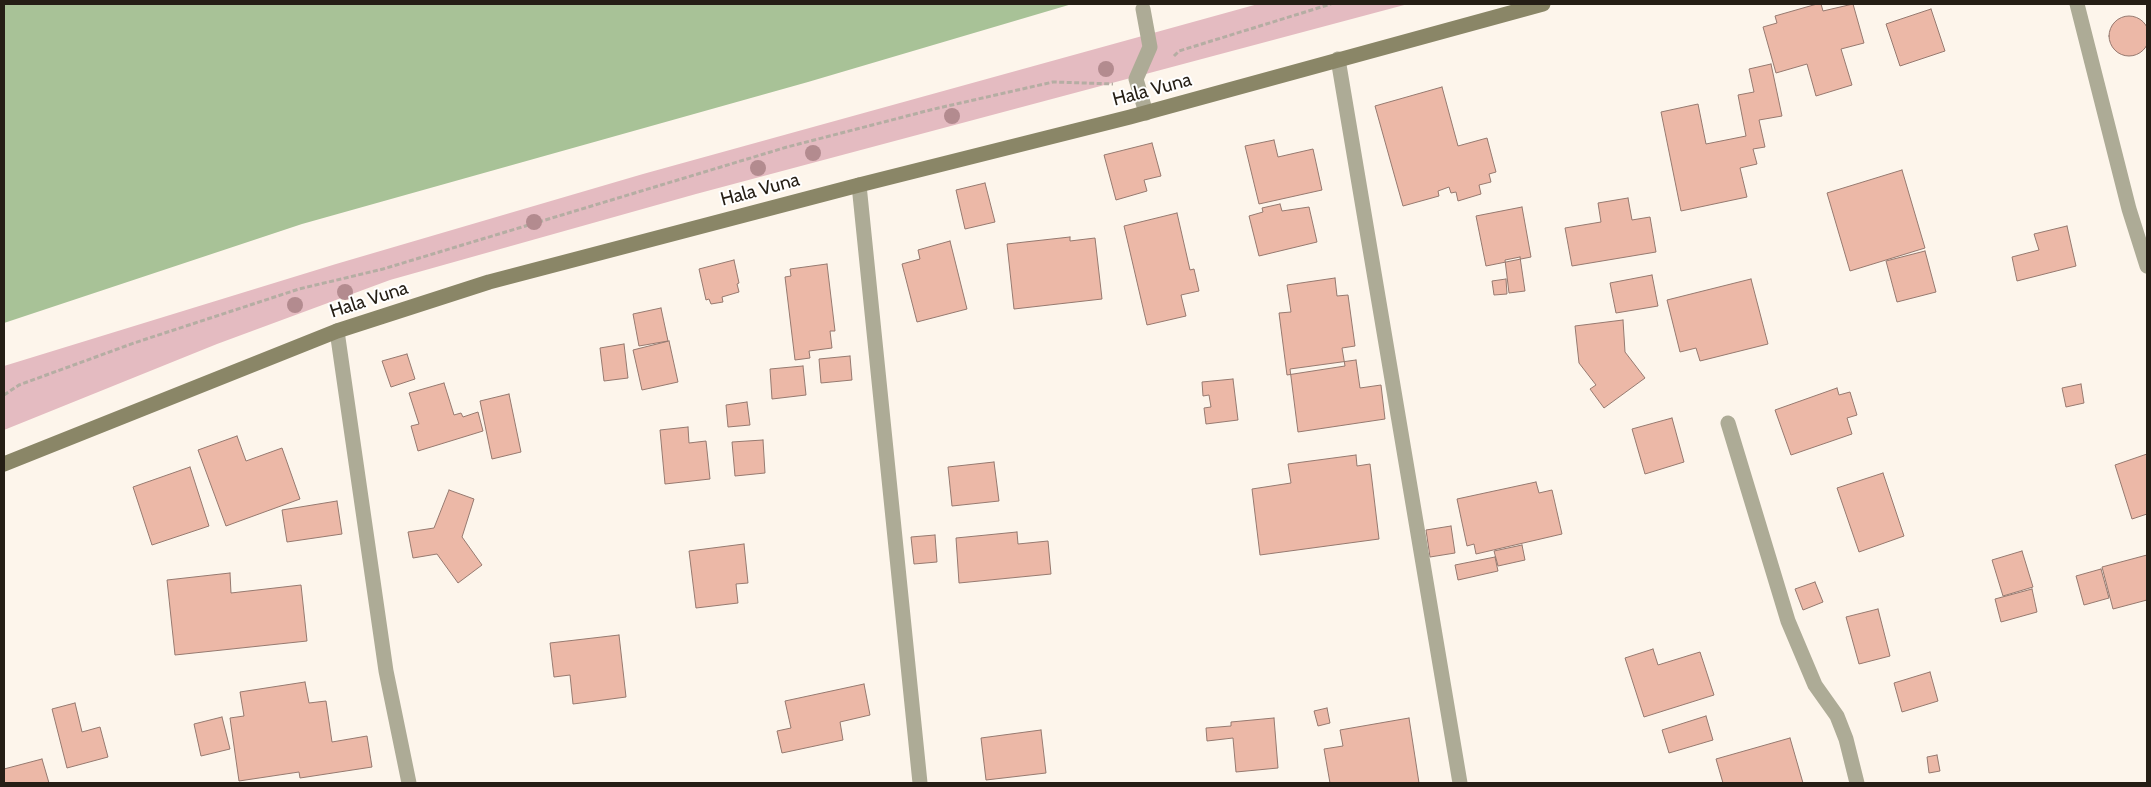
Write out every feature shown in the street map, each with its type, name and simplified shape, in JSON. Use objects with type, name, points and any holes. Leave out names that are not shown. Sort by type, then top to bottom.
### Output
[{"type":"street","name":"Hala Vuna","points":[[4,464],[337,331],[489,282],[859,185],[1146,113],[1543,4]]},
{"type":"street","points":[[2077,4],[2129,209],[2147,266]]},
{"type":"street","points":[[1143,9],[1150,48],[1136,79],[1146,113]]},
{"type":"street","points":[[1338,59],[1460,783]]},
{"type":"street","points":[[859,185],[920,783]]},
{"type":"street","points":[[337,331],[386,671],[410,783]]},
{"type":"street","points":[[1728,422],[1788,621],[1815,685],[1837,716],[1846,739],[1857,783]]},
{"type":"path","points":[[4,395],[19,385],[134,343],[299,289],[383,269],[787,147],[934,109],[1053,82],[1108,85],[1156,74],[1179,51],[1331,4]]},
{"type":"shaded area","points":[[4,4],[1072,4],[808,82],[302,224],[4,323]]},
{"type":"shaded area","points":[[1258,4],[1408,4],[696,194],[390,280],[217,344],[4,430],[4,366],[336,264],[643,174]]},
{"type":"building","points":[[1821,4],[1823,11],[1853,4],[1864,43],[1841,49],[1852,85],[1816,96],[1807,64],[1776,73],[1763,27],[1777,23],[1775,16]]},
{"type":"building","points":[[1931,9],[1945,51],[1900,66],[1886,24]]},
{"type":"building","points":[[2125,16],[2133,16],[2140,19],[2146,25],[2149,36],[2146,47],[2140,53],[2133,56],[2125,56],[2118,53],[2112,47],[2109,40],[2109,32],[2112,25],[2118,19]]},
{"type":"building","points":[[1771,64],[1782,116],[1759,120],[1765,147],[1753,149],[1757,164],[1740,168],[1747,197],[1681,211],[1661,112],[1698,104],[1706,144],[1746,136],[1738,95],[1754,92],[1749,69]]},
{"type":"building","points":[[1442,87],[1458,146],[1487,138],[1496,172],[1489,174],[1491,182],[1479,185],[1481,194],[1458,201],[1456,192],[1451,193],[1449,187],[1438,191],[1439,196],[1403,206],[1375,106]]},
{"type":"building","points":[[1274,140],[1278,157],[1313,149],[1322,190],[1259,204],[1245,146]]},
{"type":"building","points":[[1152,143],[1161,176],[1144,180],[1147,191],[1116,200],[1104,155]]},
{"type":"building","points":[[1902,170],[1925,248],[1850,271],[1827,193]]},
{"type":"building","points":[[985,183],[995,222],[965,229],[956,190]]},
{"type":"building","points":[[1628,198],[1632,220],[1650,217],[1656,252],[1572,266],[1565,228],[1601,222],[1598,203]]},
{"type":"building","points":[[1280,204],[1282,211],[1309,207],[1317,242],[1259,256],[1249,216],[1263,212],[1262,208]]},
{"type":"building","points":[[1522,207],[1531,257],[1486,266],[1476,216]]},
{"type":"building","points":[[1177,213],[1190,270],[1194,269],[1199,291],[1181,295],[1186,316],[1147,325],[1124,226]]},
{"type":"building","points":[[2067,226],[2076,266],[2017,281],[2012,257],[2039,250],[2034,234]]},
{"type":"building","points":[[1070,237],[1070,241],[1095,238],[1102,299],[1014,309],[1007,244]]},
{"type":"building","points":[[950,241],[967,309],[917,322],[902,264],[920,259],[918,250]]},
{"type":"building","points":[[1925,251],[1936,292],[1897,302],[1886,261]]},
{"type":"building","points":[[1520,257],[1525,291],[1509,293],[1505,260]]},
{"type":"building","points":[[734,260],[739,292],[722,297],[723,302],[711,304],[709,299],[706,300],[699,269]]},
{"type":"building","points":[[827,264],[835,331],[830,331],[832,348],[809,351],[810,358],[795,360],[785,277],[791,276],[790,269]]},
{"type":"building","points":[[1652,275],[1658,306],[1616,313],[1610,283]]},
{"type":"building","points":[[1335,278],[1337,296],[1348,295],[1355,346],[1342,348],[1345,366],[1287,375],[1279,313],[1291,312],[1287,285]]},
{"type":"building","points":[[1506,279],[1507,294],[1494,295],[1492,281]]},
{"type":"building","points":[[1751,279],[1768,344],[1700,361],[1696,348],[1680,352],[1667,300]]},
{"type":"building","points":[[661,308],[668,341],[639,346],[633,314]]},
{"type":"building","points":[[1623,320],[1625,352],[1645,378],[1604,408],[1590,389],[1596,385],[1579,363],[1575,326]]},
{"type":"building","points":[[669,341],[678,382],[642,390],[633,350]]},
{"type":"building","points":[[624,344],[628,378],[604,381],[600,348]]},
{"type":"building","points":[[407,354],[415,379],[391,387],[382,361]]},
{"type":"building","points":[[850,356],[852,380],[821,383],[819,359]]},
{"type":"building","points":[[1356,360],[1360,388],[1381,385],[1385,419],[1298,432],[1290,369]]},
{"type":"building","points":[[803,366],[806,395],[772,399],[770,369]]},
{"type":"building","points":[[1233,379],[1238,420],[1206,424],[1204,408],[1211,407],[1209,395],[1203,396],[1202,382]]},
{"type":"building","points":[[444,383],[454,415],[461,413],[463,417],[478,412],[483,431],[418,451],[411,426],[419,424],[409,393]]},
{"type":"building","points":[[2081,384],[2084,403],[2066,407],[2062,388]]},
{"type":"building","points":[[1837,388],[1839,395],[1850,392],[1857,415],[1847,418],[1852,434],[1791,455],[1775,410]]},
{"type":"building","points":[[509,394],[521,452],[492,459],[480,401]]},
{"type":"building","points":[[747,402],[750,425],[728,427],[726,405]]},
{"type":"building","points":[[1672,418],[1684,462],[1645,474],[1632,429]]},
{"type":"building","points":[[688,427],[689,443],[706,441],[710,479],[665,484],[660,430]]},
{"type":"building","points":[[237,436],[246,461],[282,448],[300,499],[226,526],[198,450]]},
{"type":"building","points":[[763,440],[765,473],[735,476],[732,442]]},
{"type":"building","points":[[2147,454],[2147,514],[2132,519],[2115,465]]},
{"type":"building","points":[[1356,455],[1357,466],[1370,464],[1379,539],[1260,555],[1252,489],[1291,483],[1288,464]]},
{"type":"building","points":[[994,462],[999,501],[952,506],[948,467]]},
{"type":"building","points":[[190,467],[209,526],[152,545],[133,487]]},
{"type":"building","points":[[1883,473],[1904,536],[1859,552],[1837,488]]},
{"type":"building","points":[[1536,482],[1539,493],[1552,490],[1562,534],[1476,554],[1474,544],[1467,546],[1457,499]]},
{"type":"building","points":[[449,490],[474,499],[462,537],[482,565],[458,583],[437,554],[413,558],[408,532],[434,528]]},
{"type":"building","points":[[337,501],[342,534],[287,542],[282,510]]},
{"type":"building","points":[[1451,526],[1455,553],[1430,557],[1426,530]]},
{"type":"building","points":[[1017,532],[1018,544],[1048,541],[1051,574],[959,583],[956,538]]},
{"type":"building","points":[[935,535],[937,562],[914,564],[911,537]]},
{"type":"building","points":[[744,544],[748,583],[736,584],[738,603],[696,608],[689,551]]},
{"type":"building","points":[[1522,545],[1525,560],[1498,566],[1494,551]]},
{"type":"building","points":[[2022,551],[2033,587],[2003,596],[1992,560]]},
{"type":"building","points":[[2147,555],[2147,600],[2113,609],[2102,567]]},
{"type":"building","points":[[1495,557],[1498,571],[1458,580],[1455,565]]},
{"type":"building","points":[[2101,569],[2109,598],[2084,605],[2076,576]]},
{"type":"building","points":[[230,573],[231,593],[301,585],[307,641],[175,655],[167,580]]},
{"type":"building","points":[[1815,582],[1823,602],[1803,610],[1795,589]]},
{"type":"building","points":[[2032,589],[2037,612],[2001,622],[1995,599]]},
{"type":"building","points":[[1878,609],[1890,656],[1859,664],[1846,617]]},
{"type":"building","points":[[619,635],[626,697],[573,704],[570,675],[554,677],[550,643]]},
{"type":"building","points":[[1653,649],[1658,665],[1700,652],[1714,695],[1644,717],[1625,658]]},
{"type":"building","points":[[1930,672],[1938,701],[1902,712],[1894,683]]},
{"type":"building","points":[[305,682],[309,703],[326,701],[332,742],[367,736],[372,767],[300,778],[299,772],[239,781],[230,718],[244,716],[240,692]]},
{"type":"building","points":[[864,684],[870,715],[840,722],[843,740],[782,753],[777,731],[791,728],[785,701]]},
{"type":"building","points":[[75,703],[82,732],[100,727],[108,757],[67,768],[52,709]]},
{"type":"building","points":[[1327,708],[1330,723],[1318,726],[1314,711]]},
{"type":"building","points":[[1706,716],[1713,740],[1669,753],[1662,730]]},
{"type":"building","points":[[222,717],[230,749],[201,756],[194,724]]},
{"type":"building","points":[[1274,718],[1278,768],[1236,772],[1233,738],[1207,741],[1206,728],[1231,726],[1231,722]]},
{"type":"building","points":[[1409,718],[1419,783],[1330,783],[1324,749],[1343,746],[1340,730]]},
{"type":"building","points":[[1041,730],[1046,773],[986,780],[981,738]]},
{"type":"building","points":[[1790,738],[1803,783],[1723,783],[1716,759]]},
{"type":"building","points":[[1937,755],[1940,771],[1929,773],[1927,757]]},
{"type":"building","points":[[42,759],[49,783],[4,783],[4,769]]}]
